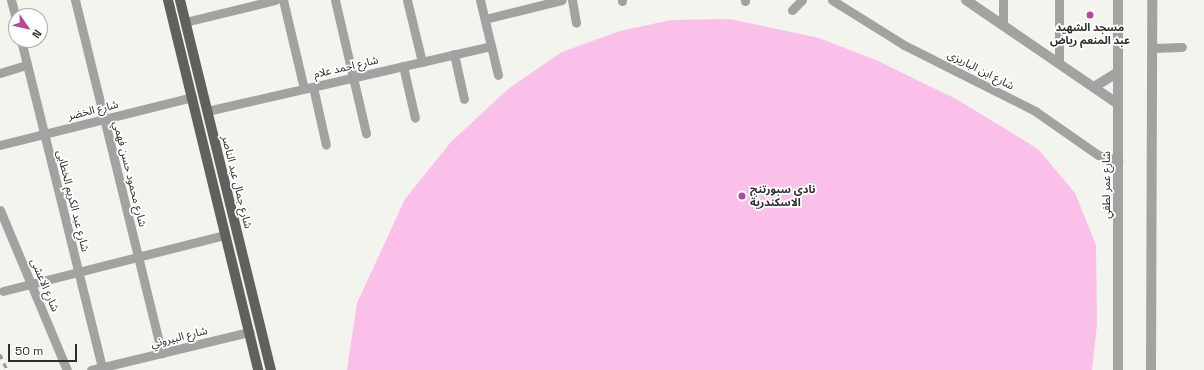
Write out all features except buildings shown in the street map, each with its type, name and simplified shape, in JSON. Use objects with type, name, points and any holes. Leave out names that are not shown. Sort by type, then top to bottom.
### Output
[{"type":"main road","points":[[168,0],[258,370]]},
{"type":"main road","name":"شارع جمال عبد الناصر","points":[[180,0],[271,370]]},
{"type":"street","name":"شارع محمود حسن فهمي","points":[[75,0],[162,353]]},
{"type":"street","points":[[185,22],[273,0]]},
{"type":"street","points":[[283,0],[326,145]]},
{"type":"street","points":[[335,0],[366,133]]},
{"type":"street","points":[[407,0],[422,62]]},
{"type":"street","points":[[480,0],[498,75]]},
{"type":"street","points":[[485,19],[562,0]]},
{"type":"street","points":[[572,0],[576,23]]},
{"type":"street","points":[[792,10],[802,0]]},
{"type":"street","name":"شارع ابن الباريزى","points":[[832,0],[904,45],[1035,111],[1098,155],[1118,160]]},
{"type":"street","points":[[966,0],[1118,104]]},
{"type":"street","points":[[1003,0],[1003,25]]},
{"type":"street","points":[[1059,0],[1059,63]]},
{"type":"street","name":"شارع عمر لطفي","points":[[1118,0],[1118,370]]},
{"type":"street","points":[[1151,370],[1152,0]]},
{"type":"street","name":"شارع احمد علام","points":[[207,111],[491,46]]},
{"type":"street","points":[[1152,48],[1182,47]]},
{"type":"street","name":"شارع عبد الكريم الخطابى","points":[[23,48],[102,367]]},
{"type":"street","points":[[454,54],[464,99]]},
{"type":"street","points":[[0,73],[28,65]]},
{"type":"street","points":[[403,66],[415,118]]},
{"type":"street","points":[[1094,87],[1118,72]]},
{"type":"street","name":"شارع الخضر","points":[[0,145],[192,97]]},
{"type":"street","name":"شارع الاعشى","points":[[0,210],[67,370]]},
{"type":"street","points":[[3,291],[225,235]]},
{"type":"street","name":"شارع البيروني","points":[[91,370],[249,332]]},
{"type":"shaded area","name":"نادي سبورتنج الاسكندرية","points":[[730,19],[819,38],[876,60],[958,100],[1038,149],[1075,193],[1096,245],[1097,324],[1092,370],[347,370],[357,303],[405,199],[451,142],[508,89],[562,52],[620,31],[671,20]]},
{"type":"railway","points":[[0,354],[7,370]]},
{"type":"place","name":"مسجد الشهيد عبد المنعم رياض","points":[[1090,15]]},
{"type":"place","name":"نادي سبورتنج الاسكندرية","points":[[742,196]]}]
